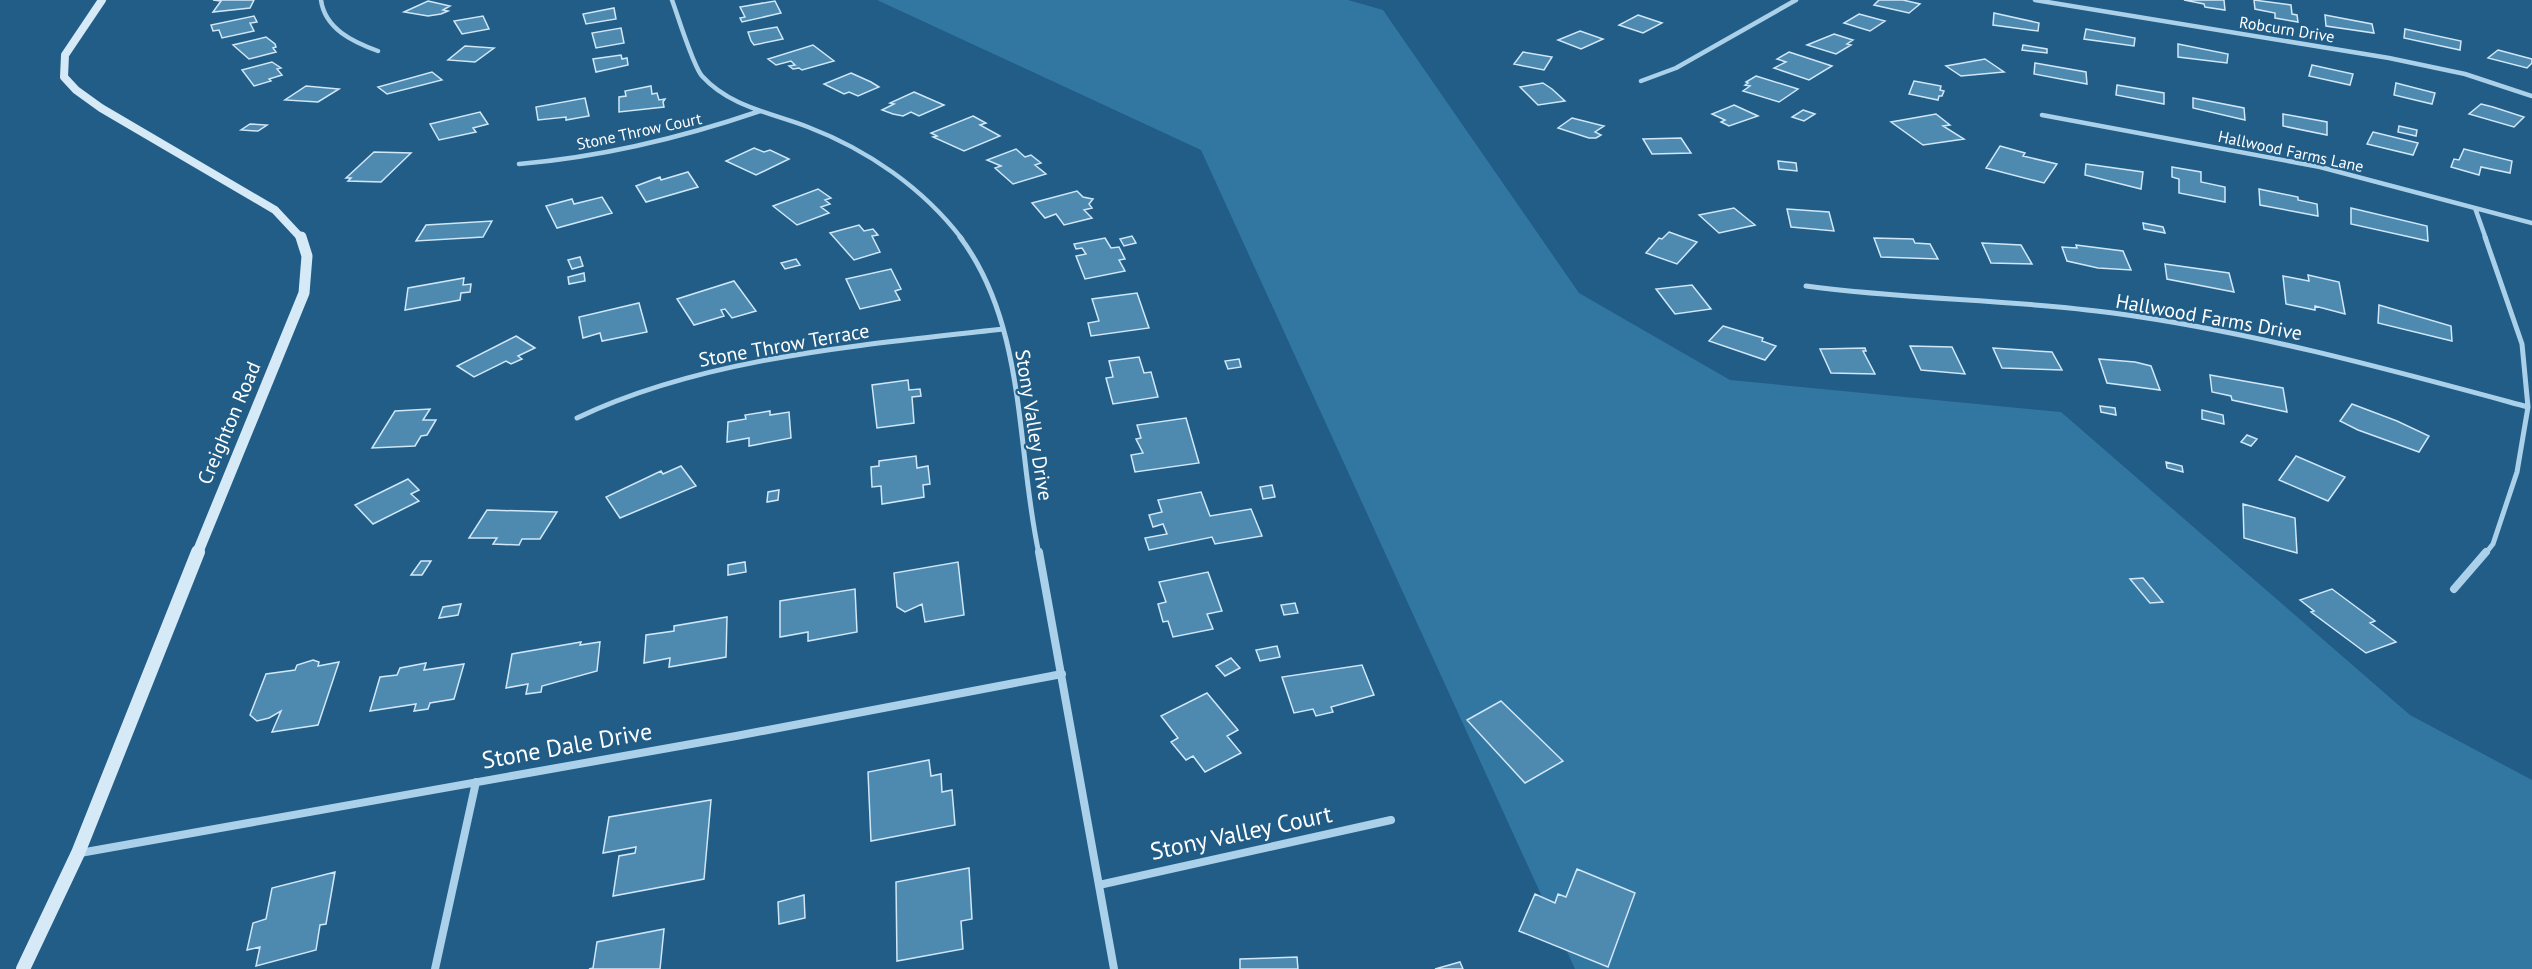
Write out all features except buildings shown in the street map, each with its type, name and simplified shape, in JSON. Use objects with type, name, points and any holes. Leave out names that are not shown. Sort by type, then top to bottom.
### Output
[{"type":"main road","name":"Creighton Road","points":[[22,969],[78,853],[175,607],[304,293],[309,265],[306,243],[291,223],[275,210],[101,108],[76,90],[64,77],[65,55],[102,0]]},
{"type":"street","points":[[321,0],[326,15],[342,33],[378,51]]},
{"type":"street","name":"Stony Valley Drive","points":[[672,0],[698,70],[715,89],[761,111],[811,128],[852,147],[890,170],[923,195],[952,225],[973,253],[992,290],[1003,329],[1030,506],[1114,969]]},
{"type":"street","points":[[1641,81],[1676,68],[1796,0]]},
{"type":"street","name":"Robcurn Drive","points":[[2035,0],[2389,58],[2455,72],[2532,96]]},
{"type":"street","name":"Stone Throw Court","points":[[519,164],[606,152],[681,137],[761,111]]},
{"type":"street","name":"Hallwood Farms Lane","points":[[2042,115],[2320,167],[2532,224]]},
{"type":"street","points":[[2454,589],[2493,544],[2517,472],[2528,407],[2522,344],[2475,208]]},
{"type":"street","name":"Hallwood Farms Drive","points":[[1806,286],[1866,296],[2152,318],[2347,359],[2528,407]]},
{"type":"street","name":"Stone Throw Terrace","points":[[577,418],[608,401],[657,384],[742,366],[890,342],[1003,329]]},
{"type":"street","name":"Stone Dale Drive","points":[[78,853],[1062,674]]},
{"type":"street","points":[[435,969],[476,782]]},
{"type":"street","name":"Stony Valley Court","points":[[1099,885],[1391,820]]},
{"type":"shaded area","points":[[877,0],[1348,0],[1383,10],[1579,293],[1730,380],[2061,412],[2410,715],[2532,780],[2532,969],[1575,969],[1201,150]]}]
